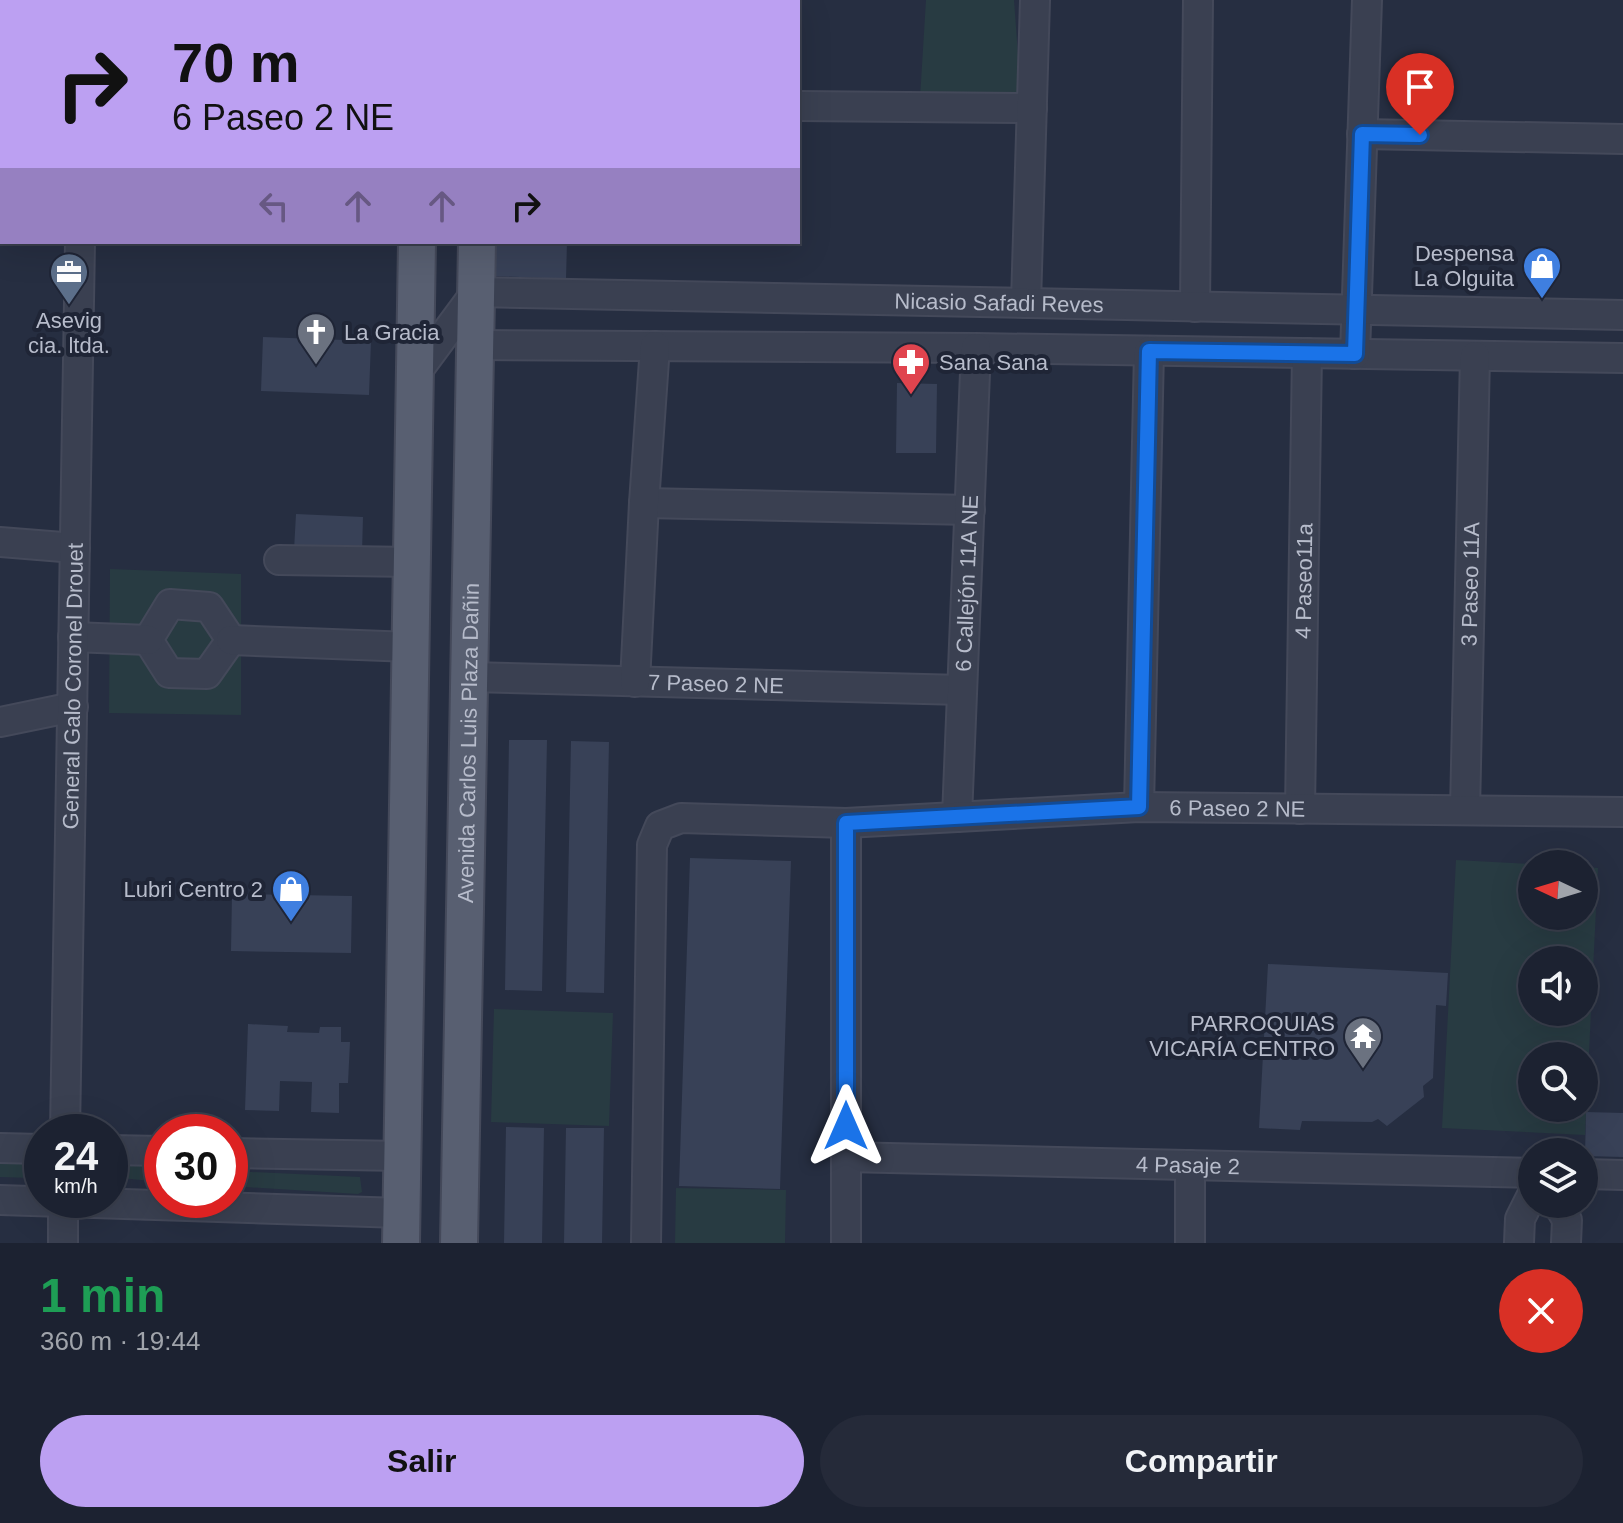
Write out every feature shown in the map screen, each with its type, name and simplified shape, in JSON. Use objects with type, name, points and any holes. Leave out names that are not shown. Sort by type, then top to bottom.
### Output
[{"type":"main road","points":[[401,1228],[417,244]]},
{"type":"main road","name":"Avenida Carlos Luis Plaza Dañin","points":[[459,1243],[477,244]]},
{"type":"street","points":[[1026,303],[1035,0]]},
{"type":"street","points":[[1195,307],[1198,0]]},
{"type":"street","points":[[1355,354],[1367,0]]},
{"type":"street","points":[[800,106],[1032,108]]},
{"type":"street","points":[[1362,134],[1623,139]]},
{"type":"street","name":"General Galo Coronel Drouet","points":[[65,1114],[80,244]]},
{"type":"street","points":[[416,373],[476,292]]},
{"type":"street","name":"Nicasio Safadi Reves","points":[[476,292],[1623,315]]},
{"type":"street","name":"Nicasio Safadi Reves","points":[[476,345],[976,348],[1623,358]]},
{"type":"street","points":[[635,682],[655,346]]},
{"type":"street","name":"6 Callejón 11A NE","points":[[957,817],[976,348]]},
{"type":"street","points":[[1139,807],[1149,351]]},
{"type":"street","name":"4 Paseo11a","points":[[1300,809],[1307,353]]},
{"type":"street","name":"3 Paseo 11A","points":[[1465,810],[1475,356]]},
{"type":"street","points":[[644,503],[970,510]]},
{"type":"street","points":[[0,542],[75,548]]},
{"type":"street","points":[[279,560],[413,562]]},
{"type":"street","points":[[148,640],[170,604],[209,607],[231,640]]},
{"type":"street","points":[[73,637],[148,640]]},
{"type":"street","points":[[148,640],[169,673],[207,674],[231,640]]},
{"type":"street","points":[[231,640],[411,647]]},
{"type":"street","name":"7 Paseo 2 NE","points":[[470,677],[962,690]]},
{"type":"street","points":[[0,722],[73,707]]},
{"type":"street","name":"6 Paseo 2 NE","points":[[646,1243],[652,845],[660,826],[681,818],[846,823],[1139,807],[1623,812]]},
{"type":"street","points":[[846,823],[846,1243]]},
{"type":"street","points":[[0,1148],[24,1149]]},
{"type":"street","points":[[248,1153],[403,1156]]},
{"type":"street","name":"4 Pasaje 2","points":[[846,1157],[1518,1173]]},
{"type":"street","points":[[1190,1165],[1190,1243]]},
{"type":"street","points":[[1598,1174],[1623,1175]]},
{"type":"street","points":[[0,1200],[24,1200]]},
{"type":"street","points":[[128,1206],[401,1228]]},
{"type":"street","points":[[63,1218],[63,1243]]},
{"type":"street","points":[[1519,1243],[1520,1218]]},
{"type":"street","points":[[1566,1218],[1566,1243]]},
{"type":"shaded area","points":[[926,0],[1014,0],[1021,96],[920,98]]},
{"type":"shaded area","points":[[110,569],[241,574],[241,715],[109,713]]},
{"type":"shaded area","points":[[1456,860],[1518,863],[1518,930],[1595,930],[1594,946],[1518,946],[1518,1026],[1590,1026],[1590,1042],[1518,1042],[1518,1122],[1586,1122],[1585,1135],[1442,1128]]},
{"type":"shaded area","points":[[494,1009],[613,1013],[609,1126],[491,1122]]},
{"type":"shaded area","points":[[0,1163],[24,1163],[24,1178],[0,1177]]},
{"type":"shaded area","points":[[128,1165],[144,1166],[144,1180],[128,1179]]},
{"type":"shaded area","points":[[248,1172],[360,1177],[362,1192],[248,1187]]},
{"type":"shaded area","points":[[676,1188],[786,1190],[785,1243],[675,1243]]},
{"type":"building","points":[[495,244],[567,244],[566,279],[493,276]]},
{"type":"building","name":"La Gracia","points":[[263,337],[371,341],[369,395],[261,391]]},
{"type":"building","points":[[897,383],[937,384],[936,453],[896,453]]},
{"type":"building","points":[[296,514],[363,517],[362,553],[294,550]]},
{"type":"building","points":[[509,740],[547,740],[542,991],[505,990]]},
{"type":"building","points":[[571,741],[609,742],[604,993],[566,992]]},
{"type":"building","points":[[690,858],[791,861],[780,1189],[679,1186]]},
{"type":"building","name":"Lubri Centro 2","points":[[232,894],[352,896],[351,953],[231,951]]},
{"type":"building","points":[[1268,964],[1448,973],[1446,1006],[1436,1005],[1433,1078],[1423,1086],[1424,1097],[1387,1126],[1378,1119],[1372,1122],[1302,1121],[1300,1130],[1259,1128]]},
{"type":"building","points":[[248,1024],[288,1026],[287,1032],[319,1033],[320,1027],[341,1027],[341,1042],[350,1042],[348,1083],[339,1083],[339,1113],[311,1112],[312,1082],[280,1081],[279,1111],[245,1110]]},
{"type":"building","points":[[1598,1112],[1623,1113],[1623,1157],[1598,1156],[1598,1138],[1585,1138],[1586,1122],[1598,1122]]},
{"type":"building","points":[[506,1127],[544,1128],[542,1243],[504,1243]]},
{"type":"building","points":[[566,1128],[604,1128],[602,1243],[564,1243]]},
{"type":"place","name":"Despensa La Olguita","points":[[1542,300]]},
{"type":"place","name":"Asevig cia. ltda.","points":[[69,306]]},
{"type":"place","name":"La Gracia","points":[[316,366]]},
{"type":"place","name":"Sana Sana","points":[[911,396]]},
{"type":"place","name":"Lubri Centro 2","points":[[291,923]]},
{"type":"place","name":"PARROQUIAS VICARÍA CENTRO","points":[[1363,1070]]},
{"type":"route","points":[[846,1126],[846,823],[1139,807],[1149,351],[1355,354],[1362,134],[1420,135]]}]
